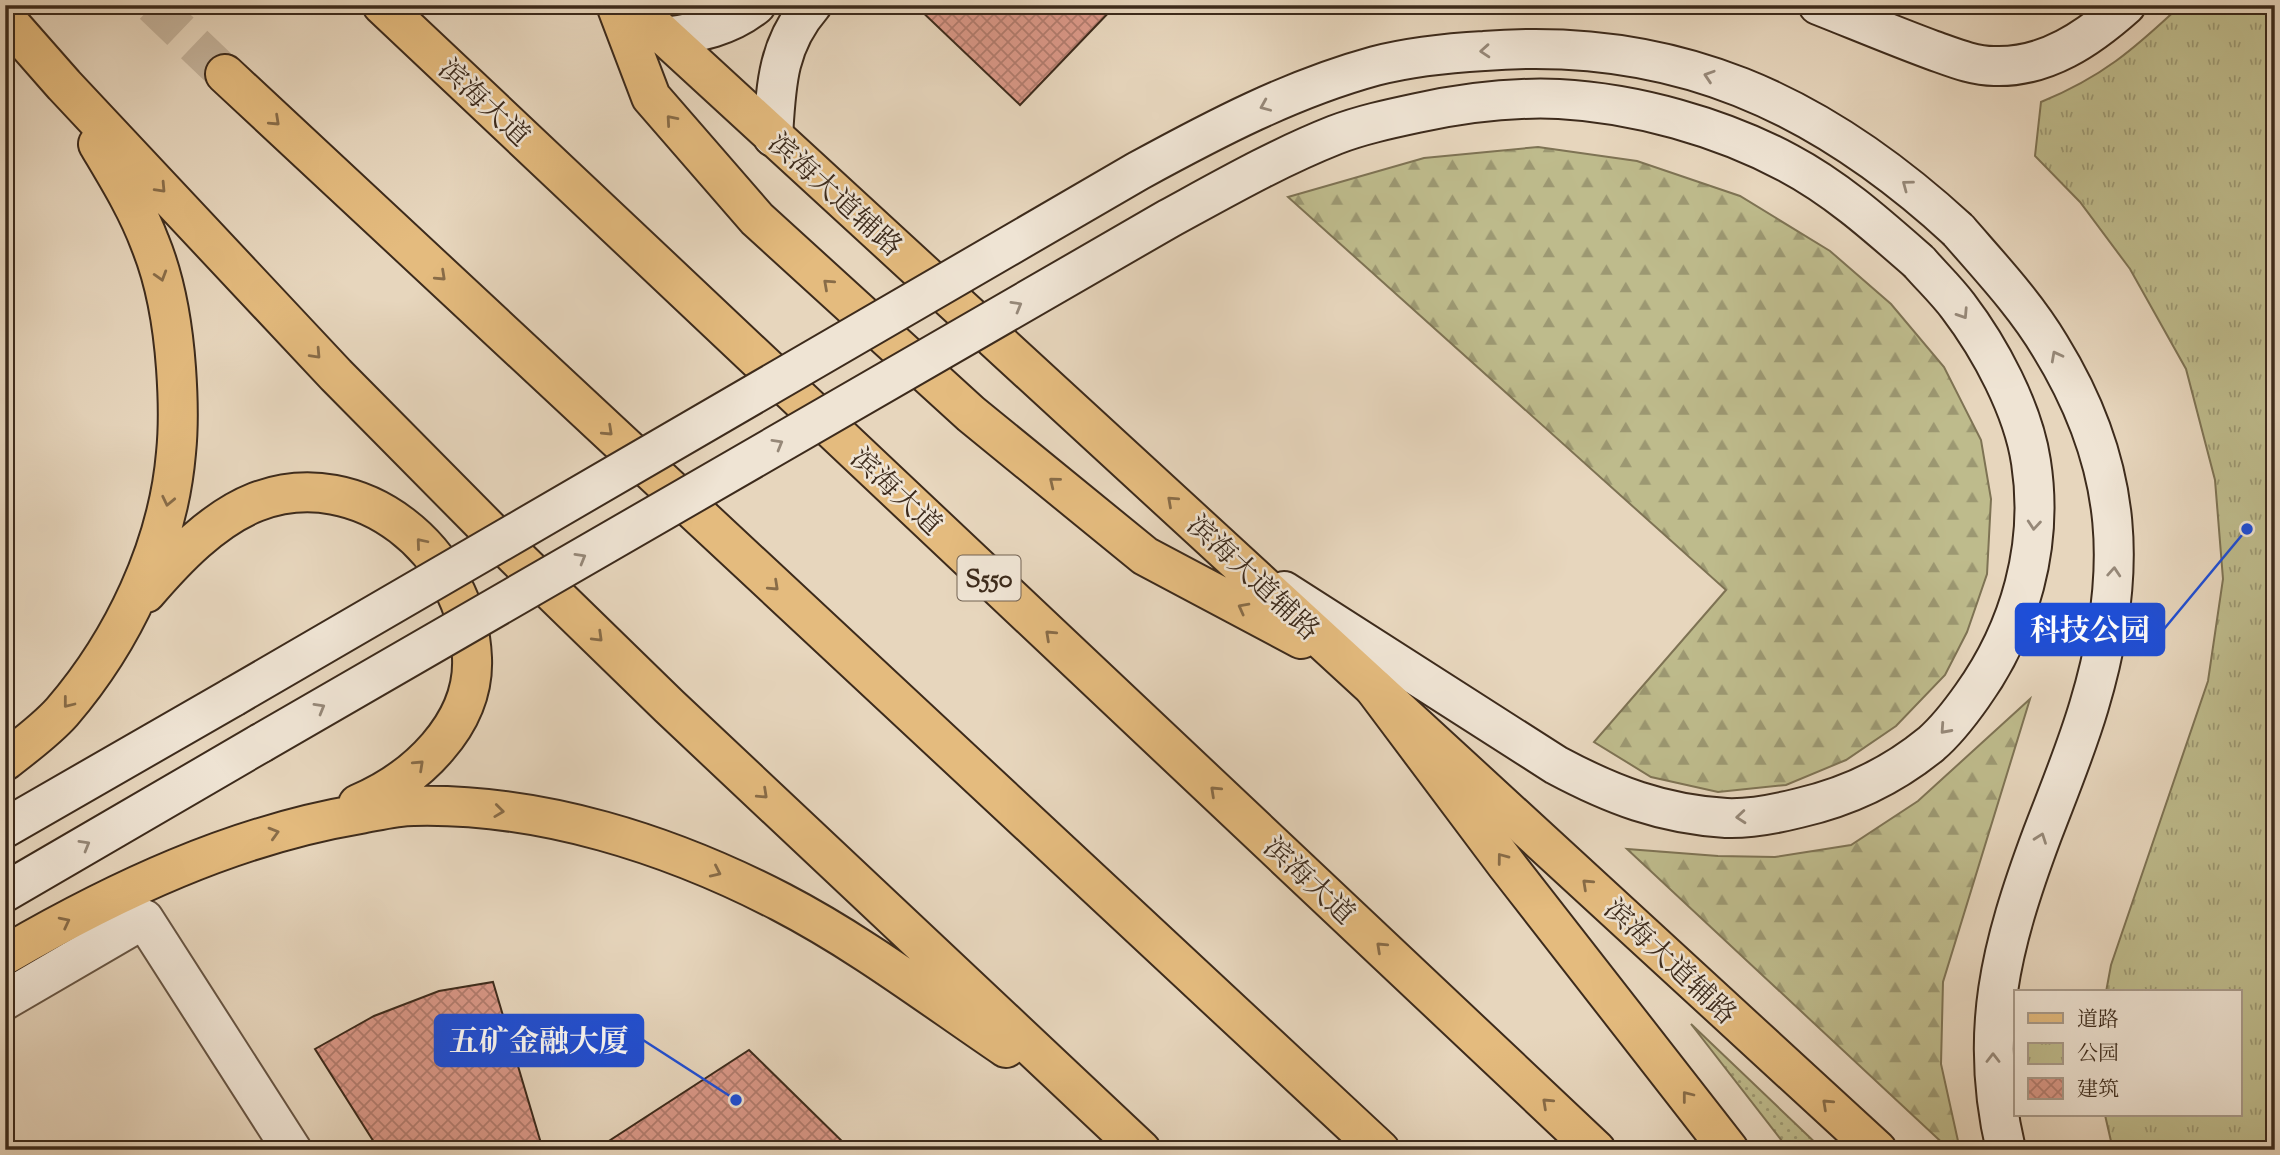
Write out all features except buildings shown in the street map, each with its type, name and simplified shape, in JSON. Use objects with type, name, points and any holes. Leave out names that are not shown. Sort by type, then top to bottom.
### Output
[{"type":"main road","name":"滨海大道","points":[[382,5],[1596,1150]]},
{"type":"main road","points":[[615,5],[651,97],[757,219],[971,414],[1145,556],[1360,675],[1729,1150]]},
{"type":"main road","name":"滨海大道辅路","points":[[631,5],[1877,1150]]},
{"type":"main road","points":[[666,37],[706,31],[732,21],[756,5]]},
{"type":"main road","points":[[773,137],[781,59],[796,24],[812,5]]},
{"type":"main road","points":[[1818,5],[1952,57],[1994,66],[2027,63],[2058,53],[2080,41],[2126,5]]},
{"type":"main road","points":[[5,19],[336,376],[515,556],[670,706],[1141,1150]]},
{"type":"main road","points":[[5,828],[1138,171],[1255,110],[1316,85],[1377,66],[1439,54],[1560,48],[1618,53],[1680,67],[1747,89],[1802,116],[1862,151],[1904,182],[1958,230],[2004,282],[2050,345],[2081,404],[2101,454],[2112,512],[2115,563],[2112,604],[2089,706],[2015,912],[1997,985],[1993,1075],[1997,1114],[2006,1150]]},
{"type":"main road","points":[[225,74],[1380,1150]]},
{"type":"main road","points":[[5,761],[60,713],[97,664],[126,617],[146,572],[168,502],[176,454],[178,404],[174,345],[165,290],[151,244],[132,202],[64,85]]},
{"type":"main road","points":[[5,892],[1168,219],[1276,162],[1336,135],[1385,120],[1448,106],[1508,100],[1560,99],[1674,118],[1731,137],[1788,163],[1837,194],[1919,262],[1958,306],[1995,364],[2017,412],[2031,459],[2036,506],[2032,551],[2021,599],[2007,640],[1987,676],[1963,710],[1933,743],[1899,767],[1860,788],[1818,804],[1773,814],[1729,818],[1679,813],[1638,803],[1594,785],[1556,765],[1241,564]]},
{"type":"main road","points":[[5,955],[107,901],[168,873],[268,835],[317,821],[370,799],[400,782],[423,763],[445,738],[461,711],[469,688],[472,660],[469,627],[457,595],[437,562],[412,533],[385,512],[353,498],[319,493],[290,493],[257,502],[235,512],[206,533],[159,578],[126,617]]},
{"type":"main road","points":[[317,821],[412,806],[497,810],[587,826],[686,858],[781,902],[863,951],[1101,1113]]},
{"type":"main road","points":[[5,1000],[144,919],[292,1150]]},
{"type":"green space","points":[[2181,5],[2275,5],[2275,1150],[2113,1150],[2105,1116],[2242,1116],[2242,990],[2106,990],[2111,965],[2208,681],[2223,579],[2215,480],[2186,369],[2130,269],[2080,202],[2035,156],[2041,102],[2082,83],[2147,36]]},
{"type":"green space","points":[[1538,147],[1637,161],[1740,196],[1830,251],[1891,304],[1944,367],[1981,440],[1991,499],[1987,574],[1967,632],[1945,675],[1896,726],[1846,760],[1786,785],[1718,792],[1651,777],[1594,742],[1726,590],[1288,197],[1424,158]]},
{"type":"green space","points":[[2030,699],[1943,982],[1941,1064],[1960,1150],[1950,1150],[1627,849],[1775,857],[1851,845],[1918,801]]},
{"type":"green space","points":[[1691,1024],[1823,1150],[1789,1150]]},
{"type":"tunnel","points":[[153,5],[225,74]]},
{"type":"place","name":"科技公园","points":[[2247,529]]},
{"type":"place","name":"五矿金融大厦","points":[[736,1100]]}]
